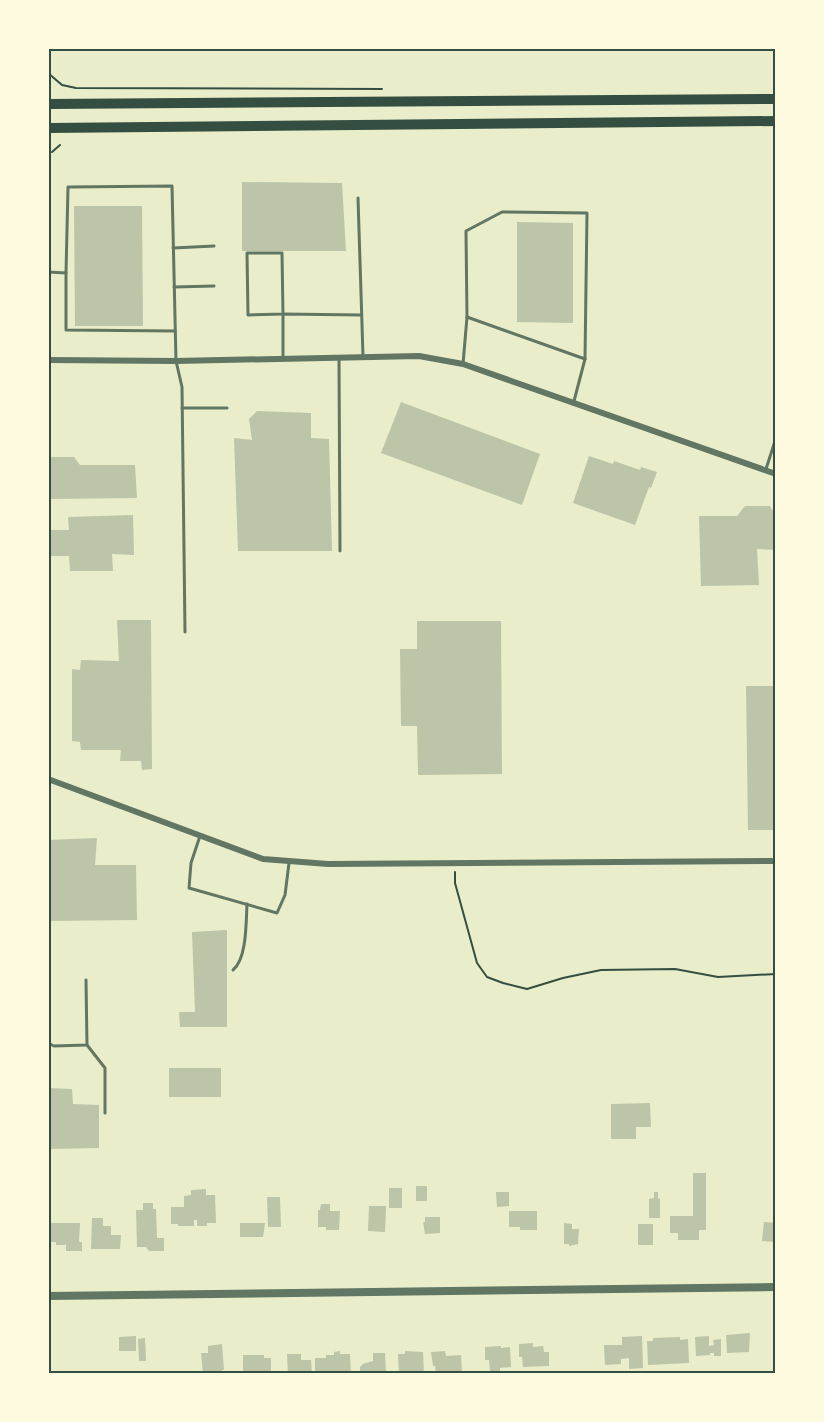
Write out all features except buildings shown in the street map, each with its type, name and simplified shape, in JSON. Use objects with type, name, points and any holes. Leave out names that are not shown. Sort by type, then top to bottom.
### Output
[{"type":"highway","points":[[48,104],[776,99]]},
{"type":"highway","points":[[48,128],[776,121]]},
{"type":"street","points":[[48,360],[176,361],[419,356],[463,364],[776,474]]},
{"type":"street","points":[[48,779],[262,859],[328,864],[776,861]]},
{"type":"street","points":[[48,1296],[776,1287]]},
{"type":"lane","points":[[175,331],[66,330],[68,187],[172,186],[176,361],[182,387],[185,632]]},
{"type":"lane","points":[[358,198],[363,357]]},
{"type":"lane","points":[[463,364],[466,317],[466,231],[502,212],[587,213],[585,359],[573,403]]},
{"type":"lane","points":[[173,248],[214,246]]},
{"type":"lane","points":[[283,359],[283,314],[282,253],[248,253],[248,315],[283,314],[362,315]]},
{"type":"lane","points":[[48,272],[66,273]]},
{"type":"lane","points":[[174,286],[214,286]]},
{"type":"lane","points":[[466,317],[585,359]]},
{"type":"lane","points":[[339,358],[340,551]]},
{"type":"lane","points":[[182,408],[227,408]]},
{"type":"lane","points":[[765,470],[776,438]]},
{"type":"lane","points":[[200,836],[191,862],[189,888],[277,913],[285,895],[289,861]]},
{"type":"lane","points":[[233,970],[239,965],[244,945],[247,904]]},
{"type":"lane","points":[[86,980],[87,1045],[105,1068],[105,1113]]},
{"type":"lane","points":[[48,1043],[54,1046],[87,1045]]},
{"type":"path","points":[[48,73],[62,85]]},
{"type":"path","points":[[52,152],[60,145]]},
{"type":"path","points":[[456,863],[455,883],[477,963],[487,978],[527,988],[601,970],[675,969],[718,976],[776,974]]}]
